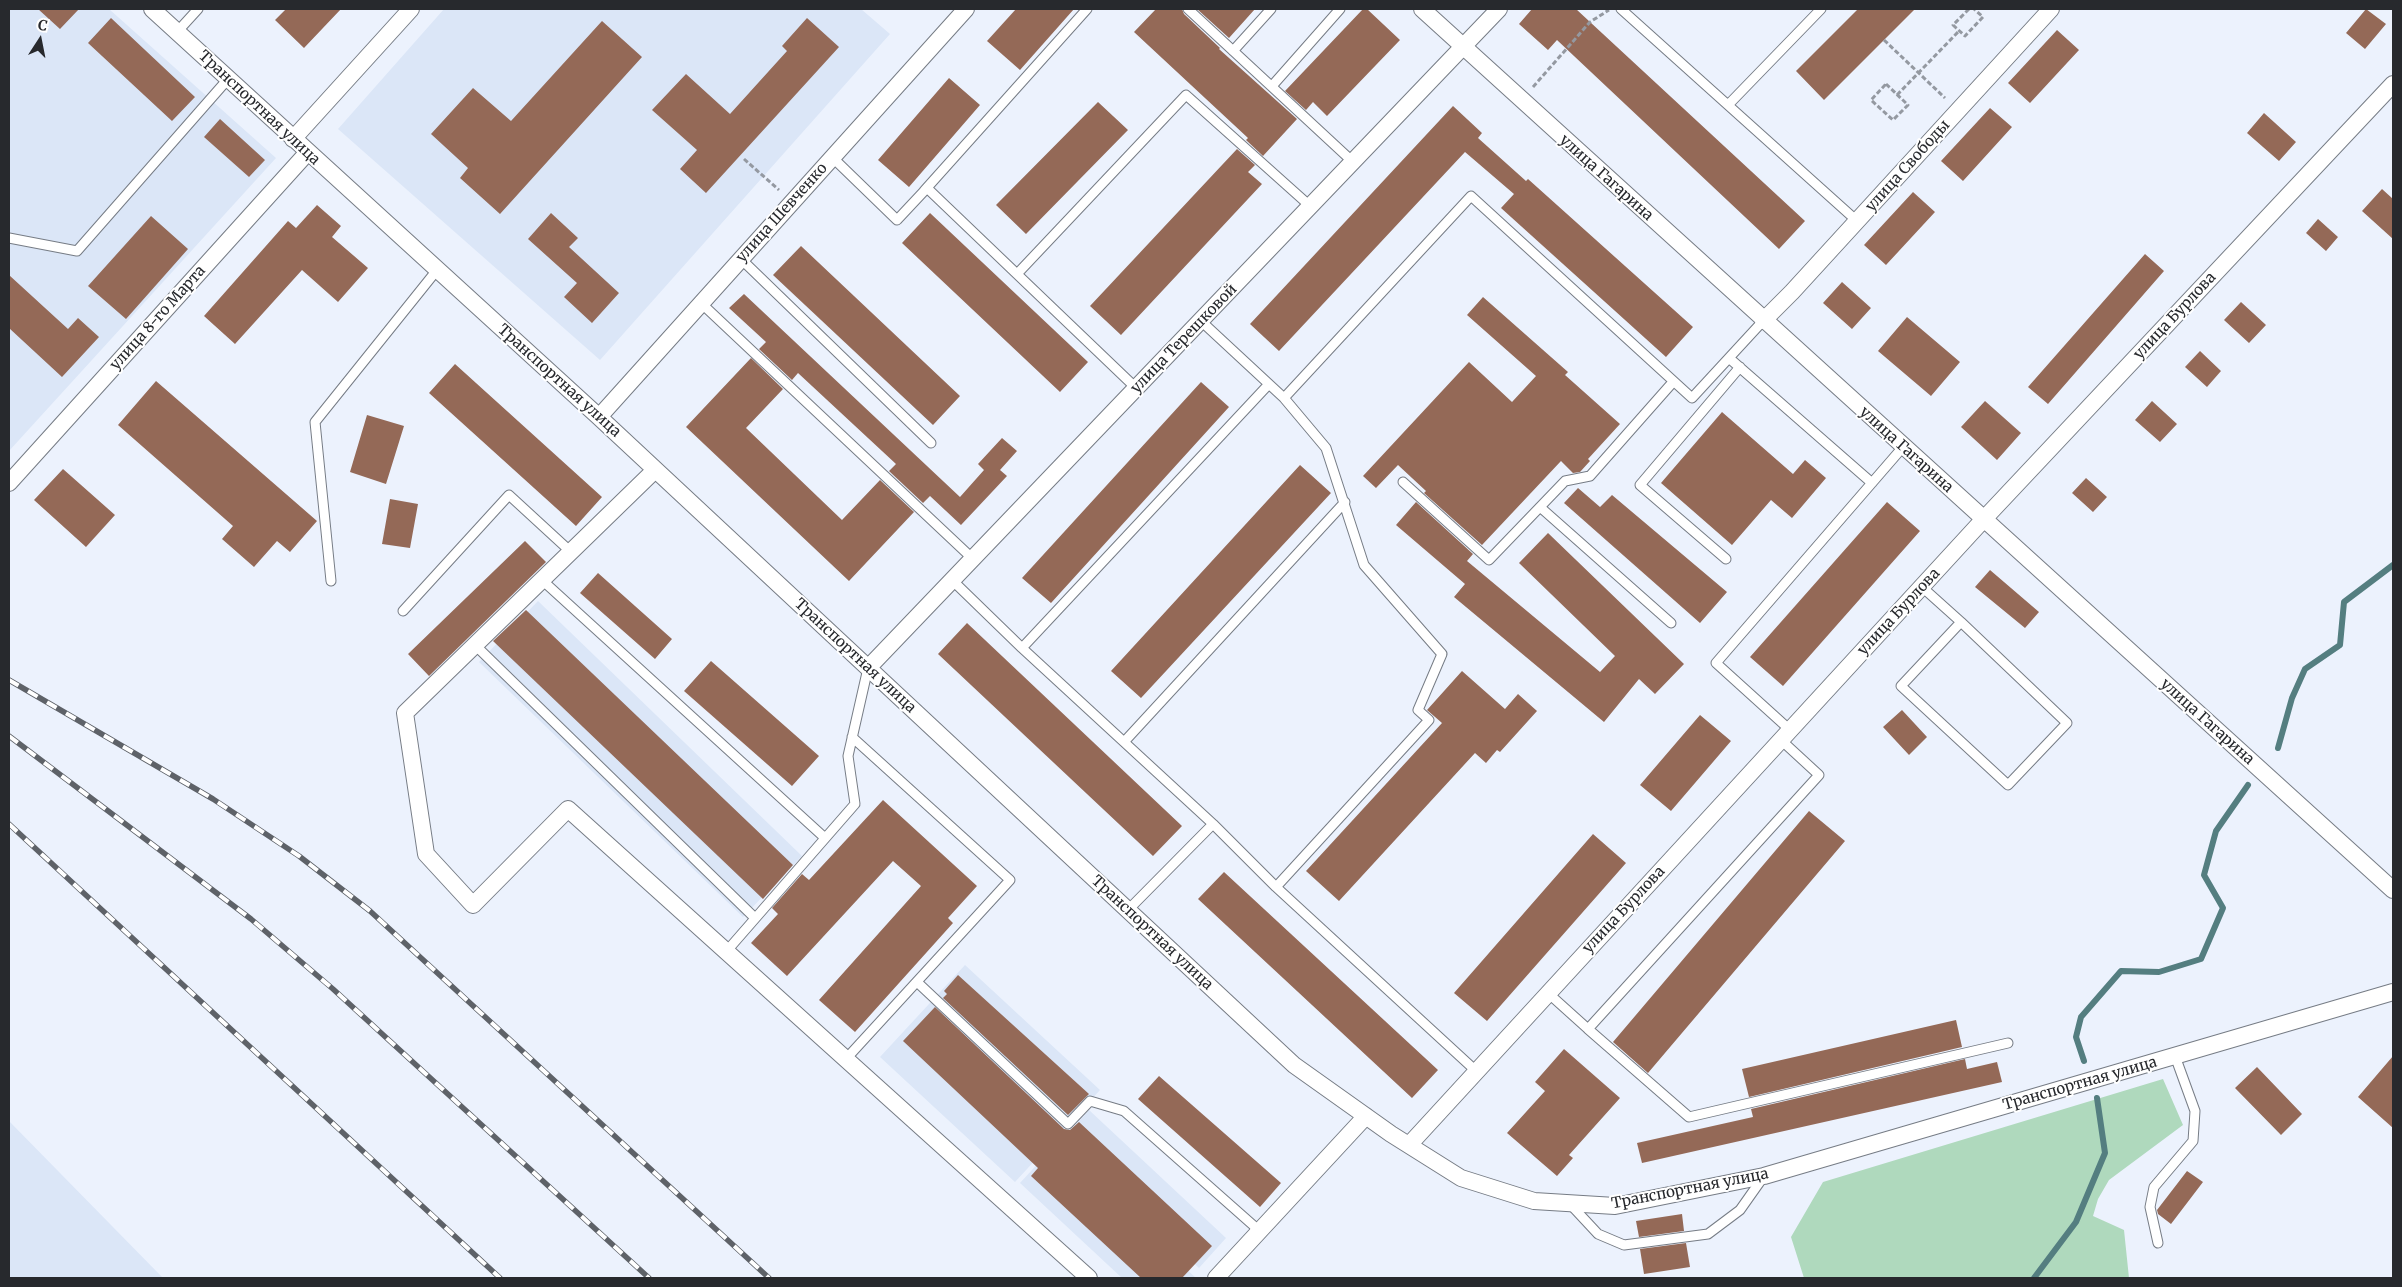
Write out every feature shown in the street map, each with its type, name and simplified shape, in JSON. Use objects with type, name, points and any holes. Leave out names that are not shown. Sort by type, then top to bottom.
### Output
[{"type":"street","name":"Транспортная улица","points":[[152,9],[598,417],[1294,1065],[1408,1145],[1461,1178],[1534,1201],[1571,1205],[1615,1206],[1764,1176],[2393,992]]},
{"type":"street","points":[[293,139],[411,9]]},
{"type":"street","name":"улица Шевченко","points":[[598,417],[966,9]]},
{"type":"street","name":"улица Гагарина","points":[[1422,9],[1763,321],[2393,890]]},
{"type":"street","name":"улица Терешковой","points":[[868,668],[1499,9]]},
{"type":"street","name":"улица Свободы","points":[[1763,321],[2051,9]]},
{"type":"street","name":"улица Бурлова","points":[[1408,1145],[1983,520],[2393,84]]},
{"type":"street","name":"улица 8-го Марта","points":[[9,483],[308,152]]},
{"type":"street","points":[[655,470],[405,713],[426,854],[473,905],[568,809],[725,953],[1090,1278]]},
{"type":"street","points":[[1219,1277],[1366,1116]]},
{"type":"lane","points":[[176,32],[198,9]]},
{"type":"lane","points":[[832,157],[897,220],[1088,9]]},
{"type":"lane","points":[[1188,9],[1353,162]]},
{"type":"lane","points":[[1233,51],[1271,9]]},
{"type":"lane","points":[[1272,86],[1340,9]]},
{"type":"lane","points":[[1621,9],[1857,221]]},
{"type":"lane","points":[[1728,106],[1821,9]]},
{"type":"lane","points":[[9,238],[77,251],[228,79]]},
{"type":"lane","points":[[1017,274],[1186,95],[1310,206]]},
{"type":"lane","points":[[923,192],[927,188],[1136,388]]},
{"type":"lane","points":[[1284,398],[1471,196],[1692,398],[1763,321]]},
{"type":"lane","points":[[741,259],[931,443]]},
{"type":"lane","points":[[331,580],[315,422],[437,270]]},
{"type":"lane","points":[[701,303],[973,559]]},
{"type":"lane","points":[[1201,321],[1284,398],[1326,448],[1364,565],[1442,654],[1418,710],[1429,720],[1276,887]]},
{"type":"lane","points":[[1729,358],[1872,483]]},
{"type":"lane","points":[[1726,559],[1640,485],[1740,367]]},
{"type":"lane","points":[[1403,482],[1489,560],[1565,481],[1590,476],[1673,382]]},
{"type":"lane","points":[[1022,648],[1269,384]]},
{"type":"lane","points":[[1588,1029],[1819,775],[1785,735],[1716,663],[1903,447]]},
{"type":"lane","points":[[403,611],[509,495],[571,552]]},
{"type":"lane","points":[[1124,742],[1345,502]]},
{"type":"lane","points":[[1540,507],[1671,623]]},
{"type":"lane","points":[[542,580],[825,838]]},
{"type":"lane","points":[[952,580],[1022,648],[1213,824],[1276,887],[1476,1071]]},
{"type":"lane","points":[[1922,586],[1961,622],[2067,722],[2008,786],[1901,686],[1961,622]]},
{"type":"lane","points":[[475,645],[755,918]]},
{"type":"lane","points":[[725,953],[855,804],[848,756],[868,668]]},
{"type":"lane","points":[[845,1060],[1010,880],[852,737]]},
{"type":"lane","points":[[1128,910],[1213,824]]},
{"type":"lane","points":[[917,982],[1068,1124],[1090,1101],[1124,1111],[1254,1226],[1257,1234]]},
{"type":"lane","points":[[1548,993],[1689,1117],[2008,1043]]},
{"type":"lane","points":[[2158,1243],[2150,1207],[2154,1187],[2193,1142],[2196,1111],[2175,1056]]},
{"type":"lane","points":[[1571,1205],[1598,1234],[1624,1245],[1708,1234],[1740,1210],[1764,1176]]},
{"type":"path","points":[[1521,101],[1590,22],[1612,9]]},
{"type":"path","points":[[1969,9],[1953,25],[1965,36],[1983,17],[1979,10],[1974,9]]},
{"type":"path","points":[[1897,95],[1959,31]]},
{"type":"path","points":[[1884,40],[1958,111]]},
{"type":"path","points":[[1886,84],[1897,95],[1908,105],[1893,120],[1871,100],[1886,84]]},
{"type":"path","points":[[744,159],[792,202]]},
{"type":"shaded area","points":[[9,9],[109,9],[276,158],[9,451]]},
{"type":"shaded area","points":[[444,9],[861,9],[890,34],[600,360],[338,129]]},
{"type":"shaded area","points":[[538,601],[802,856],[743,917],[479,662]]},
{"type":"shaded area","points":[[965,965],[1100,1090],[1015,1182],[880,1057]]},
{"type":"shaded area","points":[[1089,1110],[1226,1238],[1199,1268],[1062,1140]]},
{"type":"shaded area","points":[[9,1121],[163,1278],[9,1278]]},
{"type":"shaded area","points":[[1054,1146],[1196,1278],[1122,1278],[1020,1183]]},
{"type":"green space","points":[[2163,1079],[2183,1125],[2109,1180],[2098,1199],[2093,1216],[2124,1230],[2129,1278],[1804,1278],[1791,1237],[1823,1182]]},
{"type":"building","points":[[38,9],[79,9],[60,29]]},
{"type":"building","points":[[286,9],[341,9],[304,48],[275,20]]},
{"type":"building","points":[[1016,9],[1074,9],[1020,70],[987,41]]},
{"type":"building","points":[[1156,9],[1182,9],[1184,14],[1219,49],[1297,119],[1263,156],[1246,140],[1248,138],[1134,32]]},
{"type":"building","points":[[1197,9],[1255,9],[1229,38]]},
{"type":"building","points":[[1363,9],[1367,9],[1400,40],[1327,116],[1313,102],[1306,110],[1285,91]]},
{"type":"building","points":[[1532,9],[1576,9],[1805,221],[1779,249],[1557,40],[1548,50],[1519,24]]},
{"type":"building","points":[[1858,9],[1915,9],[1824,100],[1796,71]]},
{"type":"building","points":[[2366,9],[2386,24],[2365,49],[2346,33]]},
{"type":"building","points":[[111,18],[195,97],[172,121],[88,43]]},
{"type":"building","points":[[807,18],[839,47],[706,193],[680,169],[697,150],[652,110],[686,74],[730,114],[787,51],[782,46]]},
{"type":"building","points":[[602,21],[642,57],[500,214],[460,178],[468,168],[431,134],[473,88],[511,121]]},
{"type":"building","points":[[2057,30],[2079,50],[2030,103],[2008,83]]},
{"type":"building","points":[[949,78],[980,105],[909,187],[878,160]]},
{"type":"building","points":[[1098,102],[1128,130],[1026,234],[996,205]]},
{"type":"building","points":[[1453,106],[1482,133],[1478,138],[1526,181],[1528,179],[1693,327],[1666,357],[1501,208],[1514,194],[1465,152],[1279,351],[1250,324]]},
{"type":"building","points":[[1990,108],[2012,127],[1963,181],[1941,161]]},
{"type":"building","points":[[2264,113],[2296,142],[2279,161],[2247,133]]},
{"type":"building","points":[[220,119],[265,160],[249,177],[204,137]]},
{"type":"building","points":[[1237,149],[1255,165],[1248,172],[1262,184],[1121,335],[1090,306]]},
{"type":"building","points":[[2382,189],[2393,199],[2393,239],[2362,211]]},
{"type":"building","points":[[1913,192],[1935,212],[1886,265],[1864,245]]},
{"type":"building","points":[[317,205],[341,226],[332,237],[368,268],[338,302],[302,270],[235,344],[204,316],[288,221],[296,228]]},
{"type":"building","points":[[551,213],[578,238],[569,247],[619,293],[592,323],[564,297],[577,283],[528,239]]},
{"type":"building","points":[[930,213],[1088,362],[1060,392],[902,243]]},
{"type":"building","points":[[151,216],[188,249],[126,319],[88,286]]},
{"type":"building","points":[[2318,219],[2338,237],[2326,251],[2306,233]]},
{"type":"building","points":[[801,246],[960,396],[933,425],[773,275]]},
{"type":"building","points":[[2145,254],[2164,271],[2048,404],[2028,387]]},
{"type":"building","points":[[9,275],[68,329],[78,318],[99,337],[62,377],[9,328]]},
{"type":"building","points":[[1842,282],[1871,308],[1852,329],[1823,303]]},
{"type":"building","points":[[744,294],[960,497],[984,470],[978,464],[1002,438],[1017,451],[1000,470],[1007,476],[961,525],[930,496],[923,503],[889,471],[896,464],[798,373],[792,380],[759,349],[766,342],[729,308]]},
{"type":"building","points":[[1483,297],[1568,372],[1565,375],[1620,424],[1588,459],[1590,461],[1580,472],[1573,473],[1561,461],[1482,545],[1424,493],[1426,491],[1398,465],[1376,488],[1363,476],[1469,362],[1512,402],[1536,376],[1467,315]]},
{"type":"building","points":[[2241,302],[2266,325],[2249,343],[2224,320]]},
{"type":"building","points":[[1907,317],[1960,362],[1931,396],[1878,351]]},
{"type":"building","points":[[2200,351],[2221,371],[2207,387],[2185,367]]},
{"type":"building","points":[[751,358],[783,389],[746,428],[842,520],[880,480],[914,512],[849,581],[686,427]]},
{"type":"building","points":[[455,364],[602,497],[576,526],[429,393]]},
{"type":"building","points":[[156,381],[317,521],[290,552],[277,541],[254,567],[222,539],[233,526],[118,425]]},
{"type":"building","points":[[1201,382],[1229,407],[1051,603],[1022,578]]},
{"type":"building","points":[[1985,401],[2021,433],[1997,460],[1961,427]]},
{"type":"building","points":[[2152,401],[2177,424],[2160,442],[2135,420]]},
{"type":"building","points":[[1722,412],[1793,474],[1805,460],[1826,478],[1792,518],[1771,500],[1732,545],[1661,483]]},
{"type":"building","points":[[367,415],[404,426],[386,484],[350,472]]},
{"type":"building","points":[[1300,465],[1331,493],[1141,698],[1111,671]]},
{"type":"building","points":[[63,469],[115,515],[86,547],[34,500]]},
{"type":"building","points":[[2086,478],[2107,497],[2093,512],[2072,493]]},
{"type":"building","points":[[1578,488],[1600,507],[1612,495],[1727,592],[1700,623],[1564,503]]},
{"type":"building","points":[[390,499],[418,504],[410,548],[382,544]]},
{"type":"building","points":[[1416,502],[1473,554],[1467,561],[1600,672],[1615,656],[1519,563],[1548,533],[1684,664],[1655,694],[1639,679],[1604,722],[1454,597],[1465,584],[1396,525]]},
{"type":"building","points":[[1887,502],[1920,531],[1783,686],[1750,657]]},
{"type":"building","points":[[525,541],[546,562],[429,676],[408,654]]},
{"type":"building","points":[[1990,570],[2039,612],[2025,628],[1975,587]]},
{"type":"building","points":[[598,573],[672,639],[655,659],[580,593]]},
{"type":"building","points":[[526,610],[793,865],[763,899],[493,641]]},
{"type":"building","points":[[967,623],[1182,826],[1153,856],[938,654]]},
{"type":"building","points":[[711,661],[819,756],[792,786],[684,691]]},
{"type":"building","points":[[1462,671],[1505,709],[1518,694],[1537,711],[1500,752],[1497,750],[1486,763],[1475,753],[1339,901],[1306,871],[1442,723],[1427,710]]},
{"type":"building","points":[[1902,710],[1927,737],[1909,755],[1883,727]]},
{"type":"building","points":[[1700,715],[1731,741],[1671,811],[1640,785]]},
{"type":"building","points":[[883,800],[977,886],[948,918],[953,923],[855,1032],[819,1000],[921,886],[893,861],[787,976],[751,943],[778,914],[772,908],[802,874],[809,880]]},
{"type":"building","points":[[1809,811],[1845,841],[1648,1073],[1613,1042]]},
{"type":"building","points":[[1593,834],[1626,863],[1487,1021],[1454,993]]},
{"type":"building","points":[[1224,872],[1438,1070],[1412,1098],[1198,899]]},
{"type":"building","points":[[958,975],[1089,1094],[1068,1115],[943,998],[947,994],[944,991]]},
{"type":"building","points":[[935,1007],[1064,1129],[1070,1130],[1079,1122],[1212,1246],[1182,1278],[1141,1278],[1031,1176],[1038,1168],[903,1041]]},
{"type":"building","points":[[1956,1020],[1962,1047],[1749,1097],[1742,1069]]},
{"type":"building","points":[[1564,1049],[1620,1098],[1569,1155],[1573,1158],[1557,1176],[1507,1133],[1545,1091],[1535,1082]]},
{"type":"building","points":[[2393,1056],[2393,1128],[2358,1097]]},
{"type":"building","points":[[1965,1059],[1967,1069],[1997,1062],[2002,1082],[1642,1163],[1637,1143],[1753,1117],[1751,1109]]},
{"type":"building","points":[[2257,1067],[2302,1114],[2281,1135],[2235,1088]]},
{"type":"building","points":[[1159,1076],[1281,1183],[1260,1207],[1138,1099]]},
{"type":"building","points":[[2187,1171],[2203,1182],[2171,1224],[2158,1214],[2157,1210]]},
{"type":"building","points":[[1682,1214],[1684,1231],[1639,1237],[1636,1221]]},
{"type":"building","points":[[1686,1243],[1690,1267],[1644,1274],[1640,1249]]},
{"type":"waterway","points":[[2278,748],[2292,698],[2305,669],[2340,645],[2344,602],[2393,565]]},
{"type":"waterway","points":[[2084,1061],[2076,1037],[2081,1017],[2121,971],[2159,972],[2201,959],[2223,908],[2204,875],[2216,831],[2248,785]]},
{"type":"waterway","points":[[2034,1278],[2076,1222],[2105,1153],[2097,1098]]},
{"type":"railway","points":[[9,680],[213,799],[299,856],[370,911],[769,1278]]},
{"type":"railway","points":[[9,736],[251,919],[333,989],[649,1278]]},
{"type":"railway","points":[[9,824],[500,1278]]}]
